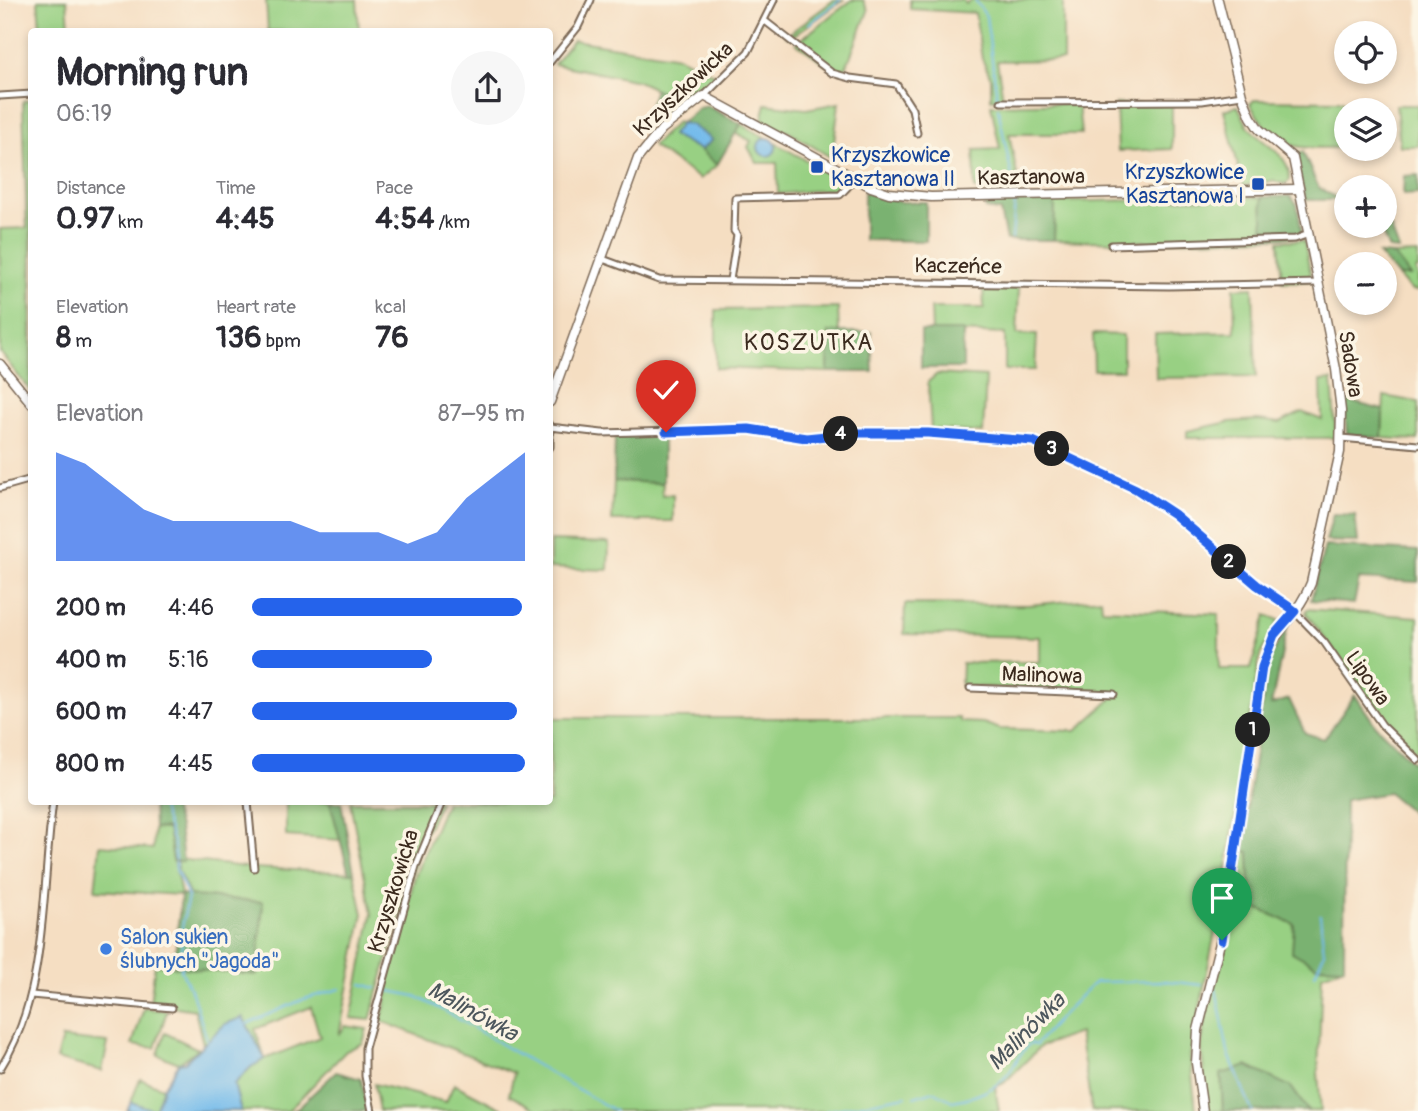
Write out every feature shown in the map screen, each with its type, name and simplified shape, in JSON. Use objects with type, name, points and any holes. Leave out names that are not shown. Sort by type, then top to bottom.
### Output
[{"type":"street","points":[[553,58],[578,27],[591,0]]},
{"type":"street","name":"Krzyszkowicka","points":[[553,393],[628,180],[642,150],[662,129],[704,96],[748,52],[774,0]]},
{"type":"street","name":"Sadowa","points":[[1203,1111],[1196,1063],[1198,1030],[1224,930],[1262,667],[1274,635],[1307,593],[1317,564],[1341,438],[1340,395],[1293,158],[1259,130],[1241,95],[1217,0]]},
{"type":"street","points":[[765,21],[832,72],[850,78],[896,84],[912,108],[917,133]]},
{"type":"street","points":[[0,96],[28,94]]},
{"type":"street","points":[[1001,102],[1202,101],[1241,95]]},
{"type":"street","name":"Kasztanowa","points":[[704,96],[855,179],[889,193],[931,197],[1299,188]]},
{"type":"street","points":[[730,279],[737,235],[734,231],[736,198],[839,195],[855,179]]},
{"type":"street","points":[[1111,245],[1295,240],[1308,234]]},
{"type":"street","name":"Kaczeńce","points":[[600,258],[659,280],[1163,286],[1319,283]]},
{"type":"street","points":[[0,364],[28,399]]},
{"type":"street","name":"Lipowa","points":[[553,426],[602,433],[749,429],[806,438],[856,433],[928,433],[1033,441],[1136,489],[1174,514],[1257,585],[1295,611],[1324,642],[1382,725],[1418,760]]},
{"type":"street","points":[[1341,438],[1418,445]]},
{"type":"street","points":[[0,488],[28,481]]},
{"type":"street","name":"Malinowa","points":[[970,688],[1114,694]]},
{"type":"street","points":[[0,1069],[12,1050],[31,995],[53,805]]},
{"type":"street","points":[[248,805],[254,868]]},
{"type":"street","name":"Krzyszkowicka","points":[[372,1111],[364,1055],[416,866],[441,805]]},
{"type":"street","points":[[31,995],[172,1008]]},
{"type":"green space","points":[[38,0],[67,0],[69,27],[40,28]]},
{"type":"green space","points":[[266,0],[357,0],[359,28],[268,28]]},
{"type":"green space","points":[[834,0],[843,0],[790,38],[786,36]]},
{"type":"green space","points":[[852,0],[863,0],[868,11],[844,73],[833,69],[796,43]]},
{"type":"green space","points":[[910,0],[963,0],[966,4],[973,0],[1063,0],[1063,60],[997,61],[1003,98],[991,99],[991,78],[982,59],[975,13],[910,9]]},
{"type":"green space","points":[[573,40],[679,57],[718,76],[685,103],[638,81],[554,64]]},
{"type":"green space","points":[[655,89],[685,103],[665,120],[648,109]]},
{"type":"green space","points":[[28,100],[28,388],[0,352],[0,229],[27,228],[23,101]]},
{"type":"green space","points":[[1254,100],[1334,101],[1334,148],[1300,147],[1279,140],[1260,120],[1250,104]]},
{"type":"green space","points":[[839,103],[832,158],[789,132],[773,127],[770,129],[761,123],[766,104],[806,109]]},
{"type":"green space","points":[[1078,103],[1081,134],[1009,134],[1020,190],[975,189],[974,150],[1000,149],[991,105]]},
{"type":"green space","points":[[1116,104],[1172,104],[1172,149],[1118,151]]},
{"type":"green space","points":[[1397,105],[1418,105],[1418,146],[1400,146]]},
{"type":"green space","points":[[707,106],[741,124],[717,165],[700,150],[712,140],[691,125],[681,123],[699,108]]},
{"type":"green space","points":[[1238,106],[1249,127],[1285,162],[1290,180],[1285,184],[1272,181],[1243,186],[1224,110]]},
{"type":"green space","points":[[677,122],[681,123],[673,135],[700,150],[717,165],[700,179],[652,146]]},
{"type":"green space","points":[[741,124],[847,183],[844,188],[778,194],[777,163],[757,163],[748,147],[751,141],[736,133]]},
{"type":"green space","points":[[1293,152],[1303,152],[1318,187],[1334,196],[1334,200],[1306,200]]},
{"type":"green space","points":[[1418,175],[1418,194],[1403,195],[1404,176]]},
{"type":"green space","points":[[864,192],[900,202],[926,202],[926,241],[864,240]]},
{"type":"green space","points":[[1290,196],[1297,204],[1302,233],[1294,237],[1264,238],[1262,197]]},
{"type":"green space","points":[[1262,197],[1264,238],[1122,242],[1054,240],[1055,202]]},
{"type":"green space","points":[[983,201],[1055,202],[1054,240],[1006,240],[1000,211],[986,209]]},
{"type":"green space","points":[[1384,238],[1394,238],[1399,250],[1389,249]]},
{"type":"green space","points":[[1304,240],[1312,281],[1282,282],[1279,241]]},
{"type":"green space","points":[[1418,254],[1418,269],[1415,270],[1418,276],[1418,291],[1411,290],[1398,276],[1409,276],[1397,259],[1397,255]]},
{"type":"green space","points":[[1397,259],[1410,276],[1397,275]]},
{"type":"green space","points":[[983,287],[1019,288],[1017,334],[1037,335],[1035,370],[1005,370],[1005,334],[932,331],[931,308],[984,308]]},
{"type":"green space","points":[[1253,287],[1256,377],[1156,378],[1155,334],[1235,332],[1234,288]]},
{"type":"green space","points":[[838,308],[839,332],[829,332],[828,372],[716,368],[716,310]]},
{"type":"green space","points":[[921,331],[963,331],[963,368],[921,368]]},
{"type":"green space","points":[[829,332],[871,332],[873,372],[828,372]]},
{"type":"green space","points":[[1093,334],[1123,335],[1123,370],[1094,370]]},
{"type":"green space","points":[[937,374],[986,377],[983,433],[931,429],[928,382]]},
{"type":"green space","points":[[1332,380],[1336,438],[1187,438],[1187,431],[1229,422],[1258,420],[1280,423],[1302,412],[1322,420],[1321,381]]},
{"type":"green space","points":[[1384,396],[1418,402],[1418,440],[1382,438]]},
{"type":"green space","points":[[1344,400],[1383,410],[1382,438],[1347,434]]},
{"type":"green space","points":[[663,435],[663,483],[614,481],[615,436]]},
{"type":"green space","points":[[614,481],[663,483],[662,496],[673,495],[673,521],[612,521]]},
{"type":"green space","points":[[1333,514],[1355,515],[1358,542],[1326,541]]},
{"type":"green space","points":[[553,541],[609,543],[608,570],[553,568]]},
{"type":"green space","points":[[1325,546],[1418,551],[1418,582],[1359,579],[1354,604],[1311,600]]},
{"type":"green space","points":[[1101,598],[1102,609],[1219,614],[1219,669],[1251,669],[1266,615],[1279,620],[1260,655],[1223,893],[1190,1056],[1196,1111],[1092,1111],[1079,1033],[1041,1046],[1004,1083],[995,1087],[999,1111],[539,1111],[509,1095],[514,1073],[381,1021],[388,994],[387,985],[415,876],[445,805],[553,805],[553,718],[959,718],[961,722],[983,723],[1000,729],[1076,731],[1118,693],[961,686],[962,663],[1040,662],[1040,637],[904,634],[905,604],[1028,605]]},
{"type":"green space","points":[[1307,609],[1418,617],[1418,755],[1384,719],[1306,613]]},
{"type":"green space","points":[[1288,624],[1271,705],[1289,699],[1305,733],[1324,739],[1355,695],[1376,726],[1418,767],[1418,817],[1388,793],[1345,800],[1344,967],[1317,966],[1292,952],[1294,924],[1251,906],[1249,852],[1241,851],[1268,662]]},
{"type":"green space","points":[[153,805],[172,805],[179,827],[183,861],[173,861],[168,829],[154,828]]},
{"type":"green space","points":[[286,805],[331,805],[341,840],[286,836]]},
{"type":"green space","points":[[331,805],[342,805],[354,873],[349,873]]},
{"type":"green space","points":[[351,805],[439,805],[420,845],[370,1020],[351,1018],[372,914]]},
{"type":"green space","points":[[154,828],[168,829],[181,895],[95,890],[100,845],[153,849]]},
{"type":"green space","points":[[1241,851],[1249,852],[1251,906],[1294,924],[1317,966],[1344,967],[1322,975],[1318,1073],[1321,1111],[1308,1111],[1291,1087],[1221,1074],[1223,1111],[1208,1111],[1201,1047],[1209,998],[1218,975],[1234,907]]},
{"type":"green space","points":[[178,859],[253,868],[354,873],[363,914],[339,1035],[345,1026],[367,1029],[363,1043],[346,1051],[288,1111],[241,1111],[234,1084],[251,1067],[265,1058],[320,1037],[311,1007],[255,1029],[264,1057],[256,1045],[212,1037],[203,1044],[195,1010],[150,1003],[155,964],[256,975],[263,902],[190,896],[177,869]]},
{"type":"green space","points":[[181,895],[263,902],[257,975],[174,967]]},
{"type":"green space","points":[[144,1008],[167,1011],[155,1048],[132,1045]]},
{"type":"green space","points":[[165,1033],[198,1049],[179,1063],[158,1055]]},
{"type":"green space","points":[[62,1038],[108,1043],[102,1071],[56,1059]]},
{"type":"green space","points":[[1247,1066],[1291,1087],[1308,1111],[1223,1111],[1221,1074]]},
{"type":"green space","points":[[336,1072],[361,1079],[368,1111],[294,1111]]},
{"type":"green space","points":[[140,1079],[163,1088],[155,1111],[131,1102]]},
{"type":"green space","points":[[374,1084],[446,1102],[454,1084],[506,1111],[379,1111]]},
{"type":"water","points":[[681,123],[691,125],[712,140],[700,150],[672,135]]},
{"type":"water","points":[[763,138],[771,138],[776,147],[774,154],[763,156],[758,151],[758,143]]},
{"type":"water","points":[[243,1017],[265,1059],[251,1067],[234,1084],[241,1111],[127,1111],[131,1102],[155,1110],[163,1088],[179,1063],[185,1062],[225,1024]]},
{"type":"waterway","points":[[809,24],[840,0]]},
{"type":"waterway","points":[[975,0],[986,16],[997,97]]},
{"type":"waterway","points":[[998,108],[1014,187]]},
{"type":"waterway","points":[[1012,238],[1015,202]]},
{"type":"waterway","points":[[161,805],[174,845],[176,869],[188,897],[182,927],[181,970],[192,993],[208,1042]]},
{"type":"waterway","points":[[1315,974],[1324,953],[1320,915]]},
{"type":"waterway","name":"Malinówka","points":[[914,1097],[934,1091],[952,1101],[975,1096],[990,1089],[1008,1074],[1027,1047],[1031,1043],[1036,1045],[1096,982],[1167,981],[1202,985]]},
{"type":"waterway","name":"Malinówka","points":[[362,984],[376,988]]},
{"type":"waterway","name":"Malinówka","points":[[247,1024],[304,999],[340,989]]},
{"type":"waterway","name":"Malinówka","points":[[1216,989],[1228,1052],[1252,1111]]},
{"type":"waterway","name":"Malinówka","points":[[385,990],[415,996],[441,1009],[615,1111]]},
{"type":"waterway","name":"Malinówka","points":[[826,1111],[906,1096]]},
{"type":"place","name":"Krzyszkowice Kasztanowa II","points":[[817,167]]},
{"type":"place","name":"Krzyszkowice Kasztanowa I","points":[[1258,184]]},
{"type":"place","name":"Salon sukien ślubnych \"Jagoda\"","points":[[106,949]]},
{"type":"district","name":"KOSZUTKA","points":[[809,342]]},
{"type":"route","points":[[666,432],[749,429],[806,438],[879,432],[928,433],[1033,441],[1092,466],[1136,489],[1174,514],[1257,585],[1295,611],[1274,635],[1262,667],[1222,940]]}]
